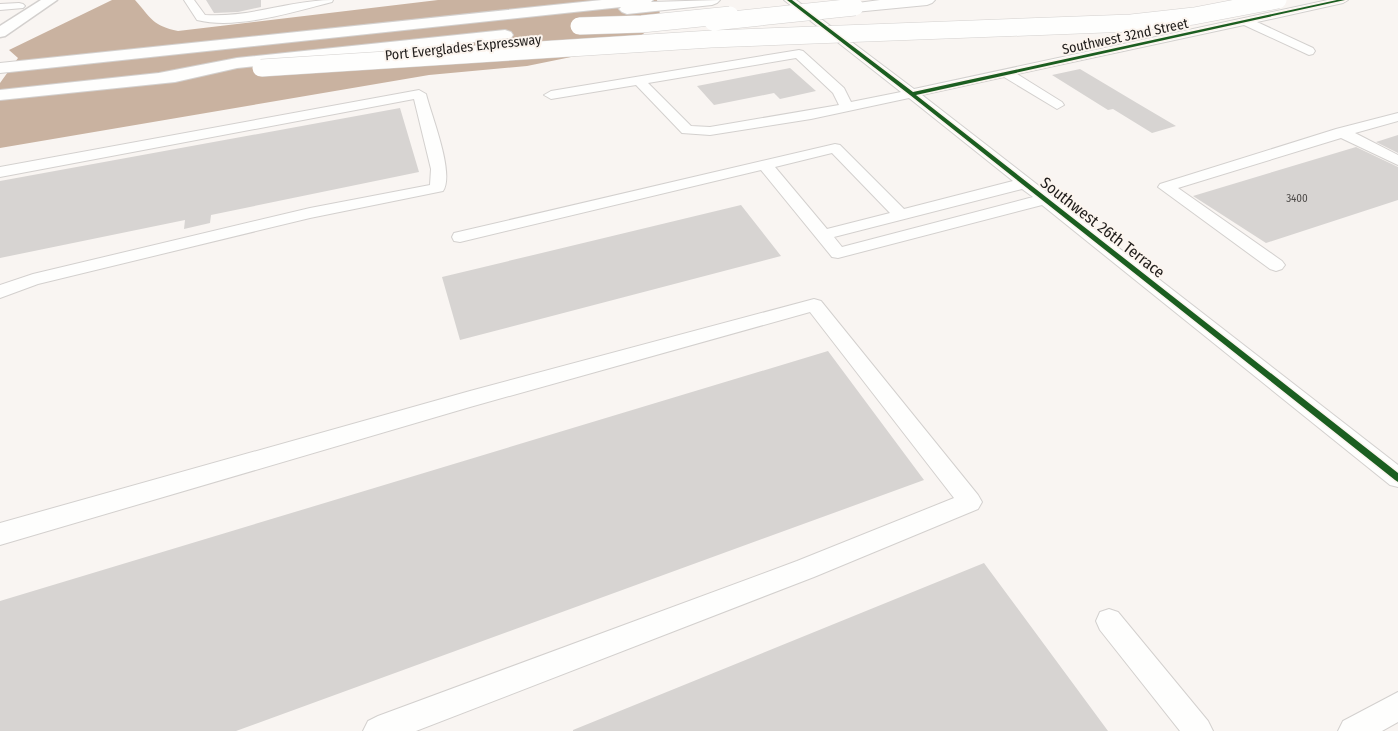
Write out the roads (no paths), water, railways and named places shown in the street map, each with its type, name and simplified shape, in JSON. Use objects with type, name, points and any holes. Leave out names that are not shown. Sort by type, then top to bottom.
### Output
[{"type":"highway","points":[[0,63],[578,0]]},
{"type":"highway","name":"Port Everglades Expressway","points":[[0,68],[645,0]]},
{"type":"highway","points":[[121,56],[167,57],[712,0]]},
{"type":"highway","points":[[560,29],[801,0]]},
{"type":"highway","name":"Port Everglades Expressway","points":[[0,96],[856,3],[927,0]]},
{"type":"highway","points":[[261,68],[711,39],[1131,23],[1194,16],[1278,0]]},
{"type":"highway","points":[[579,26],[642,24],[856,3]]},
{"type":"highway","points":[[157,79],[238,63],[521,33]]},
{"type":"main road","points":[[0,32],[50,0]]},
{"type":"main road","points":[[0,18],[24,3]]},
{"type":"street","points":[[189,0],[201,18],[222,20],[257,17],[328,0]]},
{"type":"street","name":"Southwest 26th Terrace","points":[[790,0],[912,94],[1398,478]]},
{"type":"street","name":"Southwest 32nd Street","points":[[638,80],[687,130],[696,132],[795,118],[848,108],[1343,0]]},
{"type":"street","points":[[0,7],[24,3]]},
{"type":"street","points":[[1247,22],[1309,50]]},
{"type":"street","points":[[551,95],[799,54],[839,91],[848,108]]},
{"type":"street","points":[[1008,74],[1057,105]]},
{"type":"street","points":[[0,172],[419,94],[439,169],[437,188],[301,215],[33,280],[0,292]]},
{"type":"street","points":[[1276,264],[1166,188],[1341,132],[1398,118]]},
{"type":"street","points":[[1341,132],[1398,161]]},
{"type":"street","points":[[460,238],[835,148],[900,215]]},
{"type":"street","points":[[765,165],[838,253],[1045,199]]},
{"type":"street","points":[[823,235],[1025,183]]},
{"type":"street","points":[[0,534],[470,399],[814,304],[970,502],[805,569],[378,731]]},
{"type":"street","points":[[1109,622],[1198,731]]},
{"type":"street","points":[[1353,731],[1398,706]]}]
